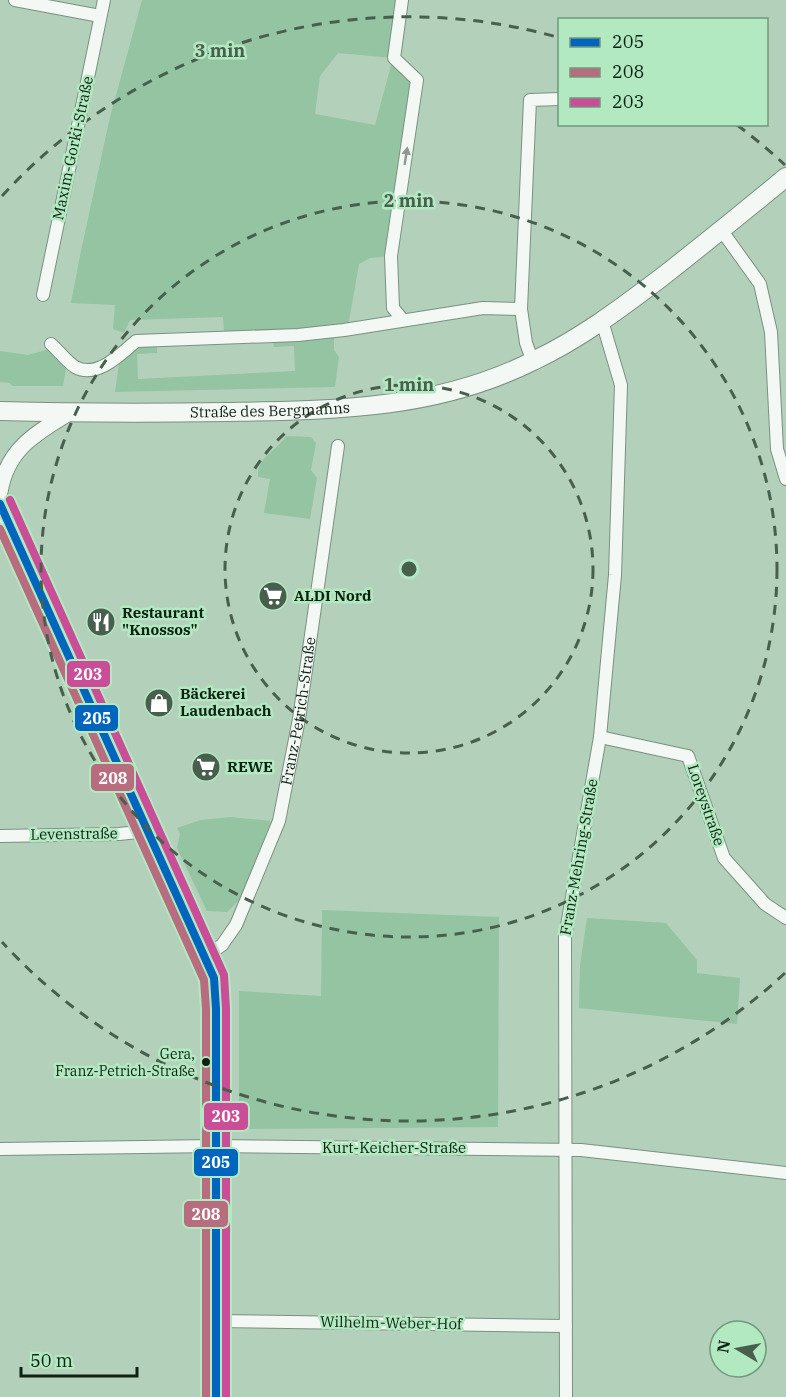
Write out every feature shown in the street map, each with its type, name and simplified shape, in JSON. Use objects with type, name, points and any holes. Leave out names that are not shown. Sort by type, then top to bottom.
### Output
[{"type":"main road","name":"Straße des Bergmanns","points":[[0,411],[242,412],[356,408],[414,401],[458,390],[533,362],[602,321],[722,231],[786,177]]},
{"type":"street","points":[[15,0],[100,16]]},
{"type":"street","name":"Maxim-Gorki-Straße","points":[[43,296],[104,0]]},
{"type":"street","points":[[402,0],[394,58],[417,80],[391,256],[393,308],[403,320]]},
{"type":"street","points":[[533,362],[526,343],[521,309],[530,100],[558,99]]},
{"type":"street","points":[[722,231],[759,284],[771,332],[777,449],[786,479]]},
{"type":"street","points":[[51,344],[68,362],[78,368],[95,370],[120,356],[136,341],[298,335],[483,308],[521,309]]},
{"type":"street","name":"Franz-Mehring-Straße","points":[[566,1397],[565,937],[600,737],[615,575],[621,385],[602,321]]},
{"type":"street","points":[[0,492],[6,470],[13,456],[24,443],[69,413]]},
{"type":"street","name":"Franz-Petrich-Straße","points":[[206,956],[222,945],[236,925],[279,821],[298,719],[338,446]]},
{"type":"street","points":[[0,504],[214,978],[216,1009],[214,1146],[216,1397]]},
{"type":"street","name":"Loreystraße","points":[[600,737],[688,756],[724,858],[765,904],[786,918]]},
{"type":"street","name":"Levenstraße","points":[[0,836],[119,834],[148,831]]},
{"type":"street","name":"Kurt-Keicher-Straße","points":[[0,1149],[214,1146],[566,1149],[786,1173]]},
{"type":"street","name":"Wilhelm-Weber-Hof","points":[[215,1321],[566,1326]]},
{"type":"green space","points":[[142,0],[402,0],[394,58],[417,80],[391,256],[370,258],[359,264],[348,327],[224,332],[223,317],[130,320],[124,333],[113,329],[115,305],[71,303],[110,117]],"holes":[[[338,53],[393,58],[375,125],[315,114],[320,76]]]},
{"type":"green space","points":[[334,336],[334,350],[339,357],[335,387],[115,392],[120,356],[136,341],[157,341],[157,353],[137,354],[138,379],[295,371],[294,346],[274,347],[273,340]]},
{"type":"green space","points":[[49,349],[67,362],[63,386],[13,386],[0,382],[0,351],[28,355]]},
{"type":"green space","points":[[286,436],[311,437],[316,443],[311,470],[317,478],[310,519],[264,513],[270,479],[258,477],[259,470],[264,459]]},
{"type":"green space","points":[[230,817],[271,821],[241,898],[227,912],[207,911],[177,848],[180,834],[177,828],[201,820]]},
{"type":"green space","points":[[322,910],[499,917],[498,1127],[250,1129],[243,1124],[239,1116],[239,991],[321,996]]},
{"type":"green space","points":[[587,918],[666,923],[697,960],[697,973],[740,978],[737,1024],[579,1008],[580,965]]},
{"type":"transit line","name":"203","points":[[10,500],[224,975],[226,1009],[226,1397]]},
{"type":"transit line","name":"205","points":[[0,504],[214,978],[216,1009],[216,1397]]},
{"type":"transit line","name":"208","points":[[0,529],[204,980],[206,1009],[206,1397]]},
{"type":"place","name":"ALDI Nord","points":[[273,596]]},
{"type":"place","name":"Restaurant \"Knossos\"","points":[[101,622]]},
{"type":"place","name":"Bäckerei Laudenbach","points":[[159,703]]},
{"type":"place","name":"REWE","points":[[206,767]]},
{"type":"place","name":"Gera, Franz-Petrich-Straße","points":[[206,1062]]}]
